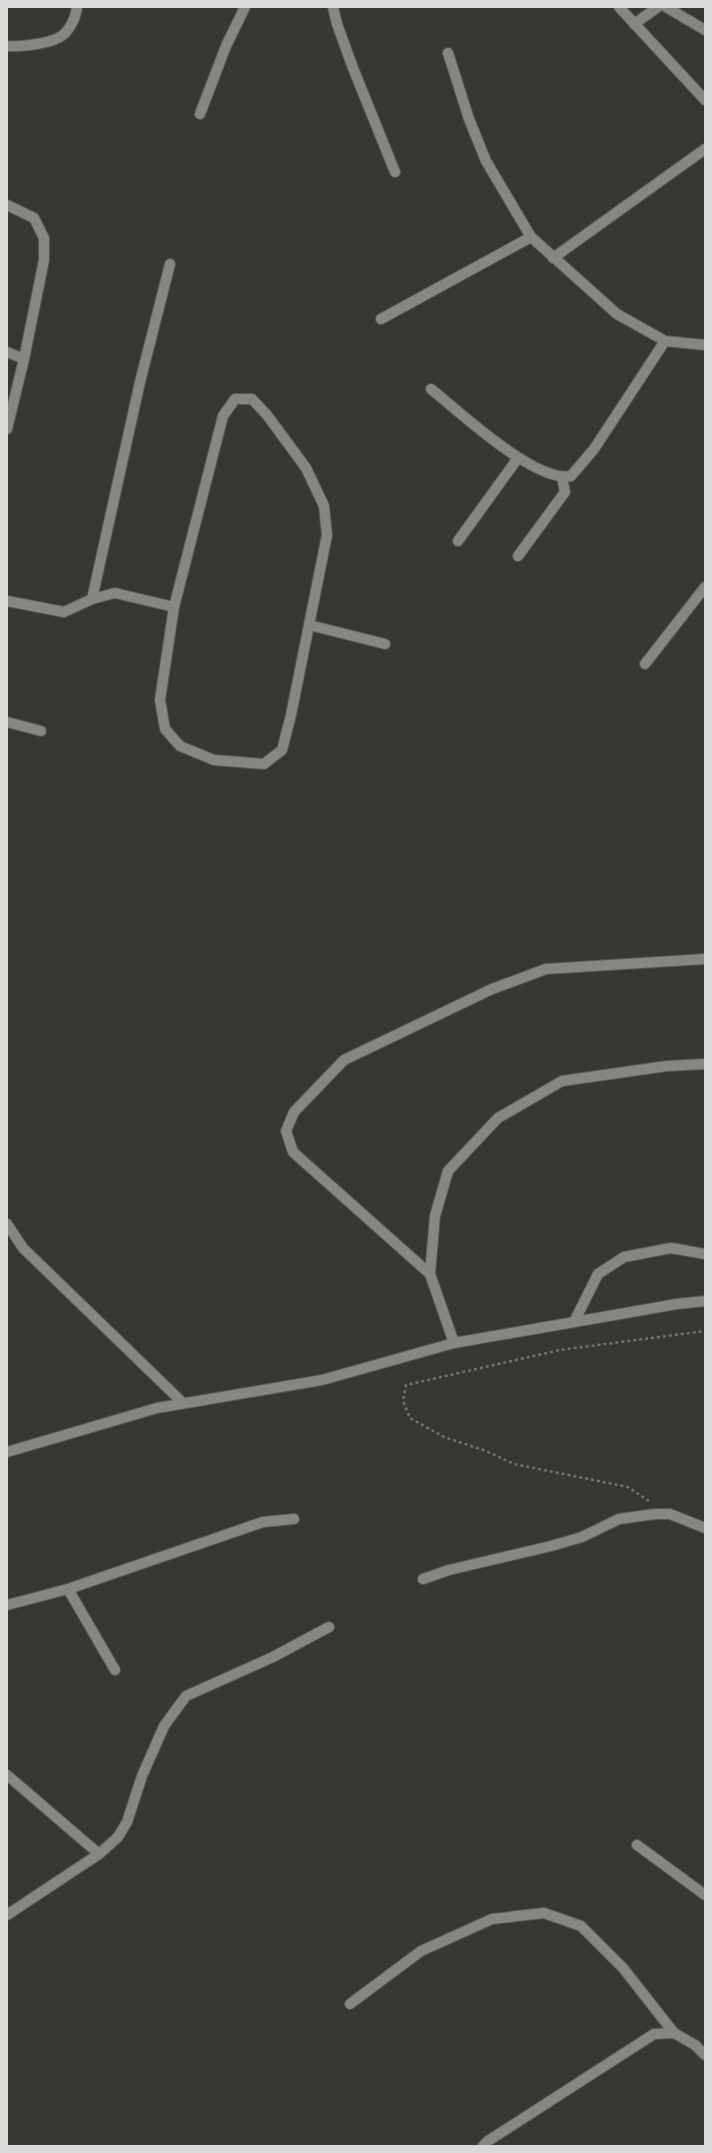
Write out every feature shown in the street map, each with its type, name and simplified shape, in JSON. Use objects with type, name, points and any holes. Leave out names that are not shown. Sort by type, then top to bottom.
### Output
[{"type":"street","points":[[7,46],[40,43],[61,37],[76,17],[77,7]]},
{"type":"street","points":[[200,114],[226,46],[245,7]]},
{"type":"street","points":[[334,7],[337,24],[350,61],[395,172]]},
{"type":"street","points":[[619,7],[705,100]]},
{"type":"street","points":[[634,24],[658,7]]},
{"type":"street","points":[[666,7],[705,30]]},
{"type":"street","points":[[448,53],[469,119],[486,161],[531,237],[617,314],[665,341],[705,345]]},
{"type":"street","points":[[553,258],[705,149]]},
{"type":"street","points":[[7,205],[34,218],[44,238],[44,260],[24,359],[7,429]]},
{"type":"street","points":[[381,319],[531,237]]},
{"type":"street","points":[[92,599],[140,382],[170,264]]},
{"type":"street","points":[[431,389],[518,458],[547,474],[562,478],[571,476],[594,449],[665,341]]},
{"type":"street","points":[[7,352],[24,359]]},
{"type":"street","points":[[235,399],[252,399],[267,416],[306,468],[324,506],[327,535],[291,715],[282,750],[264,764],[214,760],[180,746],[165,729],[160,700],[174,607],[223,416],[235,399]]},
{"type":"street","points":[[458,541],[518,458]]},
{"type":"street","points":[[518,556],[565,492],[562,478]]},
{"type":"street","points":[[645,664],[704,589]]},
{"type":"street","points":[[7,601],[64,612],[92,599],[115,593],[174,607]]},
{"type":"street","points":[[309,625],[385,644]]},
{"type":"street","points":[[7,722],[41,731]]},
{"type":"street","points":[[430,1274],[294,1152],[286,1131],[294,1112],[344,1060],[492,989],[546,969],[705,959]]},
{"type":"street","points":[[454,1342],[430,1274],[435,1216],[448,1171],[498,1118],[562,1081],[667,1066],[705,1064]]},
{"type":"street","points":[[7,1224],[23,1248],[183,1403]]},
{"type":"street","points":[[574,1322],[598,1274],[624,1257],[671,1248],[705,1254]]},
{"type":"street","points":[[7,1452],[157,1408],[322,1380],[454,1342],[705,1301]]},
{"type":"street","points":[[423,1580],[449,1570],[551,1546],[582,1537],[619,1519],[655,1514],[670,1514],[705,1528]]},
{"type":"street","points":[[7,1605],[68,1589],[263,1522],[294,1519]]},
{"type":"street","points":[[68,1589],[116,1670]]},
{"type":"street","points":[[7,1915],[99,1854],[118,1837],[127,1822],[142,1776],[164,1726],[186,1696],[273,1657],[329,1627]]},
{"type":"street","points":[[7,1775],[99,1854]]},
{"type":"street","points":[[636,1845],[705,1895]]},
{"type":"street","points":[[350,2004],[420,1951],[492,1919],[544,1913],[581,1926],[623,1968],[674,2033],[694,2045],[705,2055]]},
{"type":"street","points":[[484,2146],[488,2141],[654,2034],[674,2033]]},
{"type":"path","points":[[670,1514],[628,1487],[514,1464],[486,1451],[444,1437],[410,1418],[403,1401],[406,1386],[560,1350],[705,1331]]}]
